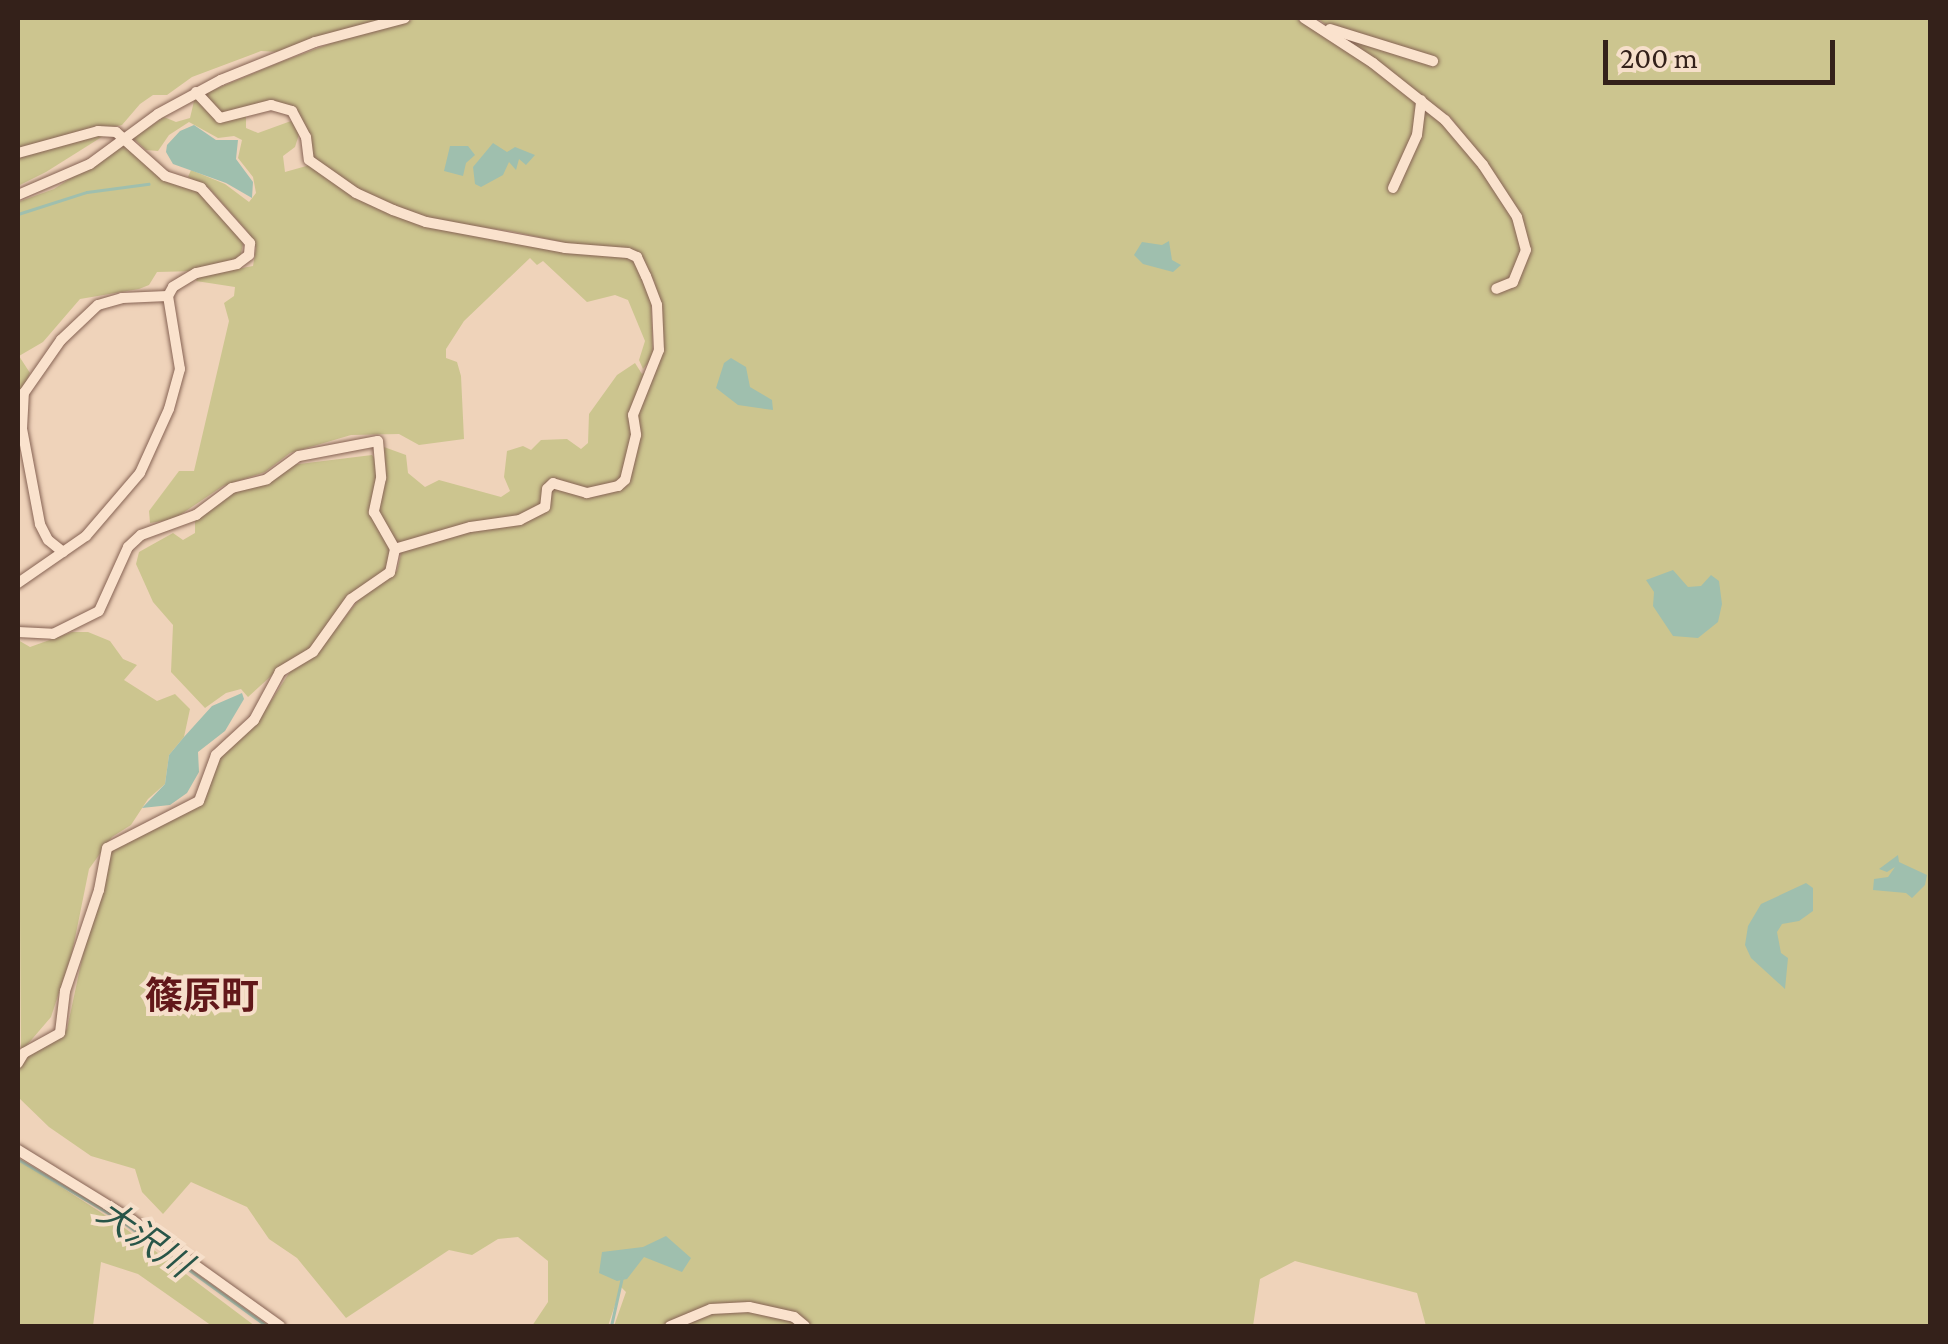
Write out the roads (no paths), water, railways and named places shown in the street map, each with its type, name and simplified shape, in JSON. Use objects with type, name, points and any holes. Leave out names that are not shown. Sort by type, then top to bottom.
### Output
[{"type":"street","points":[[18,195],[90,164],[122,138],[196,92],[314,42],[404,18]]},
{"type":"street","points":[[1304,18],[1420,99],[1461,136],[1517,217],[1526,250],[1524,265],[1513,282],[1496,289]]},
{"type":"street","points":[[1319,26],[1433,61]]},
{"type":"street","points":[[196,92],[220,118],[271,104],[292,111],[306,137],[309,160],[356,193],[394,210],[426,222],[565,248],[628,253],[637,258],[646,276],[657,305],[659,350],[633,414],[636,435],[625,480],[618,486],[587,493],[553,483],[547,488],[545,507],[520,520],[470,526],[395,549]]},
{"type":"street","points":[[1393,188],[1418,135],[1420,99]]},
{"type":"street","points":[[18,154],[98,131],[116,132],[164,176],[202,188],[250,243],[245,260],[196,273],[193,278],[177,282],[168,296],[181,358],[169,409],[140,473],[86,536],[18,583]]},
{"type":"street","points":[[63,552],[48,540],[40,524],[22,429],[24,393],[62,340],[98,306],[122,298],[168,296]]},
{"type":"street","points":[[18,632],[52,634],[99,611],[128,547],[141,535],[196,516],[232,488],[267,479],[299,456],[378,441],[381,478],[374,512],[395,549],[390,572],[351,599],[312,652],[280,672],[254,720],[216,755],[199,801],[107,848],[102,880],[65,991],[60,1033],[24,1053],[18,1062]]},
{"type":"street","points":[[18,1150],[132,1220],[280,1326]]},
{"type":"street","points":[[670,1326],[711,1309],[749,1308],[794,1317],[805,1326]]},
{"type":"waterway","points":[[18,214],[87,192],[148,184]]},
{"type":"waterway","name":"大沢川","points":[[18,1159],[122,1221],[267,1326]]},
{"type":"waterway","name":"大沢川","points":[[611,1326],[622,1277]]},
{"type":"district","name":"篠原町","points":[[202,997]]}]
